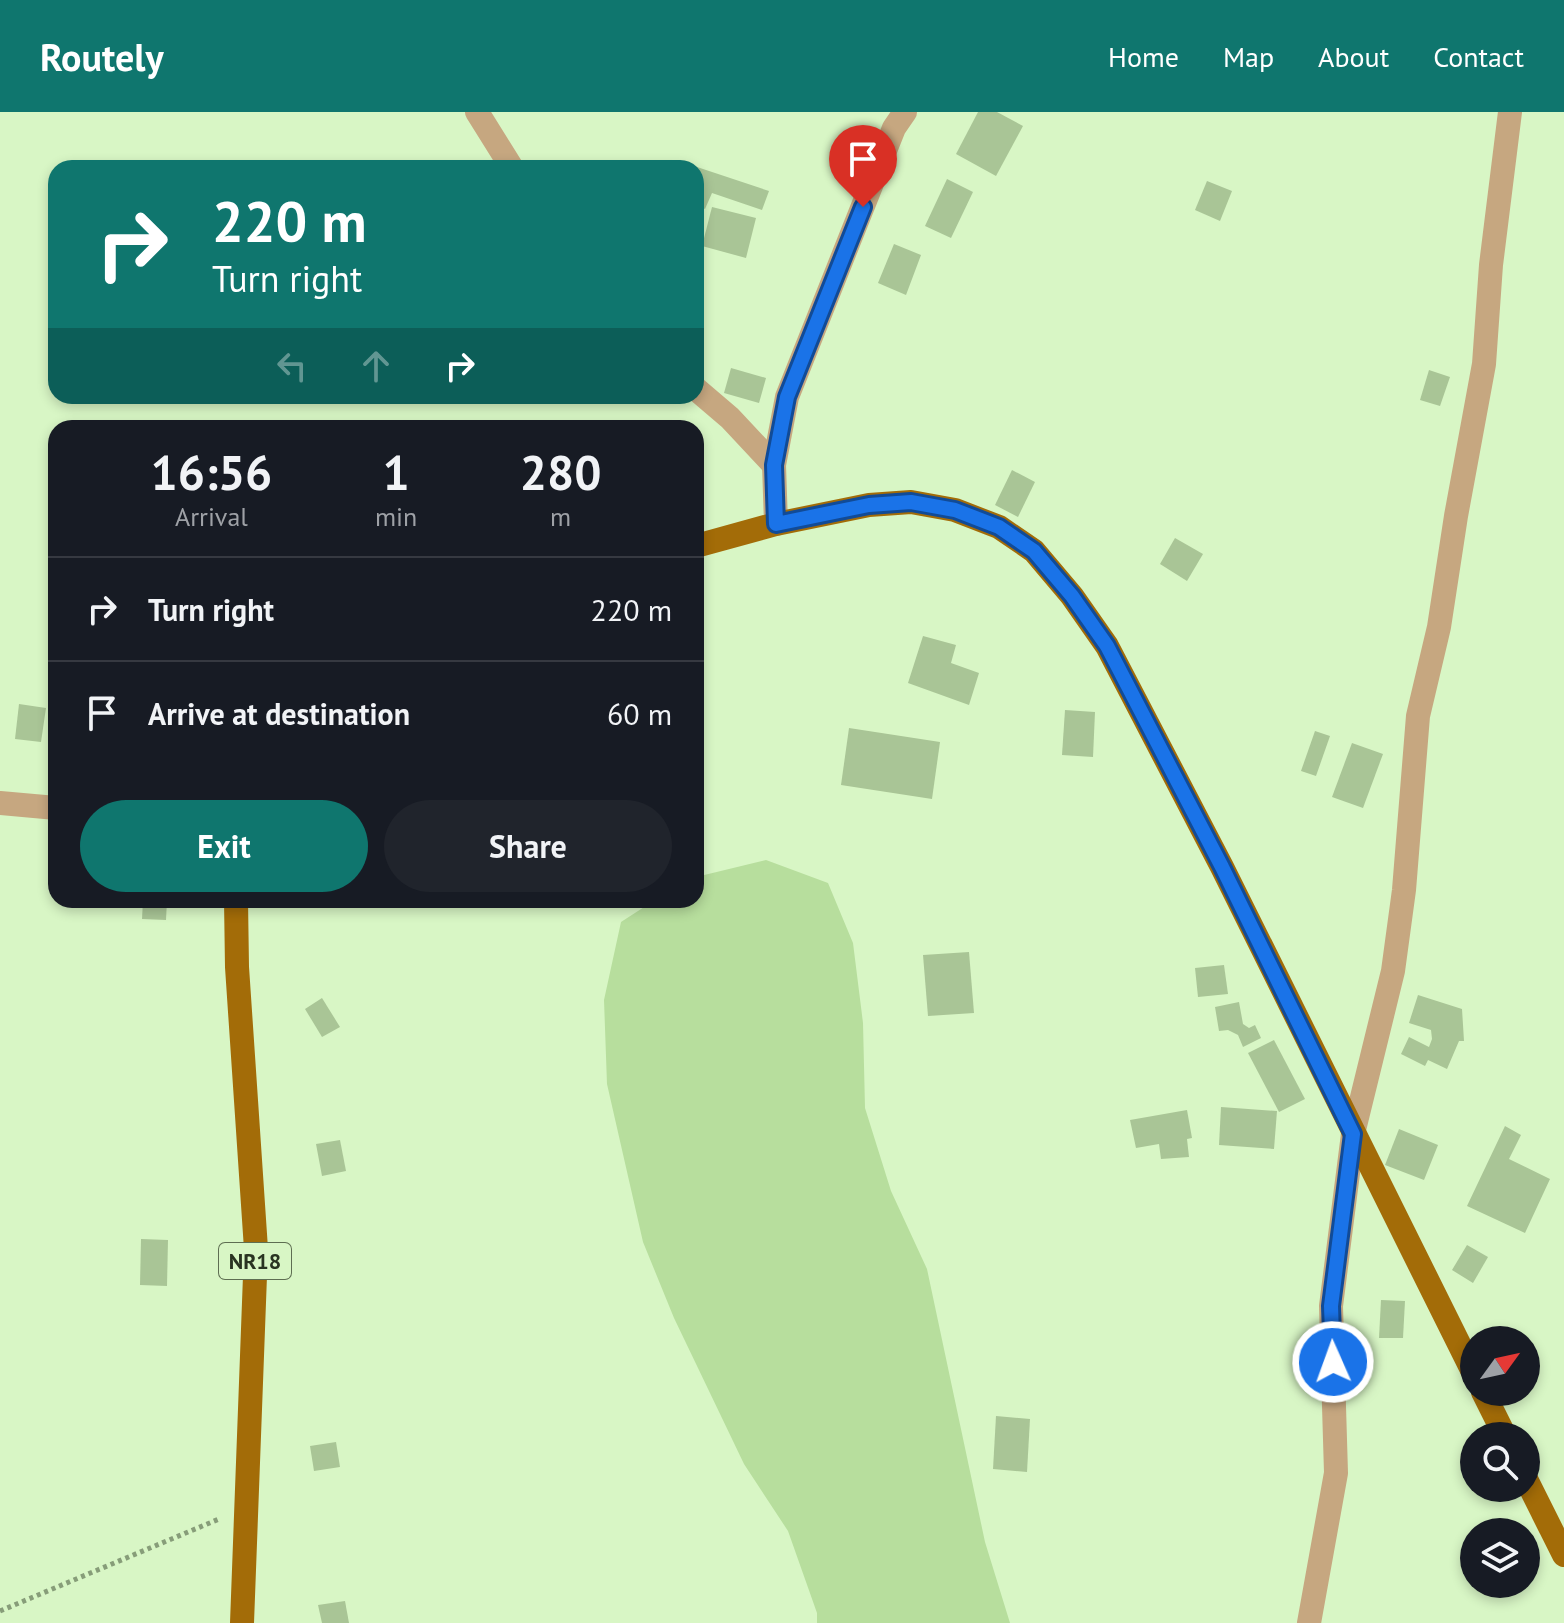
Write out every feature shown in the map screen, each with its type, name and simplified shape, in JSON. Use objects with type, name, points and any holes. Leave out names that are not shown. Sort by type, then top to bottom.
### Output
[{"type":"main road","points":[[704,544],[776,524],[869,505],[911,502],[955,510],[999,527],[1034,551],[1072,596],[1107,646],[1222,867],[1460,1346]]},
{"type":"main road","name":"NR18","points":[[236,908],[237,967],[256,1249],[242,1623]]},
{"type":"main road","points":[[1538,1502],[1564,1555]]},
{"type":"street","points":[[477,112],[507,160]]},
{"type":"street","points":[[776,524],[774,465],[787,397],[894,128],[905,112]]},
{"type":"street","points":[[1309,1623],[1336,1473],[1331,1306],[1353,1134],[1393,971],[1404,890],[1418,716],[1439,627],[1484,364],[1491,265],[1510,112]]},
{"type":"street","points":[[704,396],[730,418],[774,465]]},
{"type":"street","points":[[0,803],[48,807]]},
{"type":"path","points":[[0,1611],[246,1508]]},
{"type":"green space","points":[[766,860],[828,883],[853,943],[863,1023],[865,1108],[891,1191],[927,1269],[985,1542],[1010,1623],[817,1623],[817,1613],[788,1531],[744,1464],[674,1318],[643,1242],[607,1084],[604,1000],[621,922],[643,908],[704,908],[704,875]]},
{"type":"building","points":[[978,112],[997,112],[1023,126],[996,176],[956,154]]},
{"type":"building","points":[[704,169],[769,191],[762,210],[712,193],[705,209]]},
{"type":"building","points":[[947,179],[973,192],[951,238],[925,226]]},
{"type":"building","points":[[1207,181],[1232,191],[1220,221],[1195,210]]},
{"type":"building","points":[[712,207],[756,218],[746,258],[704,247]]},
{"type":"building","points":[[894,244],[921,255],[906,295],[878,283]]},
{"type":"building","points":[[731,368],[766,378],[759,403],[724,393]]},
{"type":"building","points":[[1429,370],[1450,377],[1440,406],[1420,400]]},
{"type":"building","points":[[1012,470],[1035,482],[1018,517],[995,505]]},
{"type":"building","points":[[1175,538],[1203,554],[1187,581],[1160,564]]},
{"type":"building","points":[[923,636],[956,645],[951,663],[979,673],[969,705],[908,683]]},
{"type":"building","points":[[19,704],[46,708],[41,742],[15,739]]},
{"type":"building","points":[[1065,710],[1095,712],[1093,757],[1062,755]]},
{"type":"building","points":[[849,728],[940,742],[932,799],[841,785]]},
{"type":"building","points":[[1315,731],[1330,736],[1316,776],[1301,771]]},
{"type":"building","points":[[1352,743],[1383,754],[1363,808],[1332,797]]},
{"type":"building","points":[[143,908],[167,908],[166,920],[142,919]]},
{"type":"building","points":[[969,952],[974,1013],[928,1016],[923,955]]},
{"type":"building","points":[[1224,965],[1228,994],[1198,997],[1195,968]]},
{"type":"building","points":[[1418,995],[1462,1009],[1464,1041],[1459,1041],[1447,1069],[1428,1060],[1425,1066],[1401,1054],[1409,1037],[1429,1047],[1432,1039],[1431,1030],[1409,1023]]},
{"type":"building","points":[[322,998],[340,1027],[322,1037],[305,1009]]},
{"type":"building","points":[[1239,1002],[1243,1024],[1249,1028],[1255,1025],[1261,1038],[1243,1047],[1238,1035],[1228,1030],[1219,1031],[1215,1007]]},
{"type":"building","points":[[1274,1040],[1305,1099],[1279,1112],[1248,1053]]},
{"type":"building","points":[[1221,1107],[1277,1111],[1274,1149],[1219,1145]]},
{"type":"building","points":[[1187,1110],[1192,1138],[1187,1139],[1189,1157],[1161,1159],[1159,1144],[1136,1148],[1130,1120]]},
{"type":"building","points":[[1505,1126],[1521,1135],[1509,1159],[1550,1179],[1525,1233],[1467,1206]]},
{"type":"building","points":[[1399,1129],[1438,1145],[1424,1180],[1385,1165]]},
{"type":"building","points":[[340,1140],[346,1171],[322,1176],[316,1144]]},
{"type":"building","points":[[141,1239],[168,1240],[167,1286],[140,1285]]},
{"type":"building","points":[[1467,1245],[1488,1257],[1473,1283],[1452,1270]]},
{"type":"building","points":[[1381,1300],[1405,1301],[1403,1338],[1379,1338]]},
{"type":"building","points":[[996,1416],[1030,1419],[1027,1472],[993,1469]]},
{"type":"building","points":[[336,1442],[340,1467],[314,1471],[310,1446]]},
{"type":"building","points":[[345,1601],[349,1623],[322,1623],[318,1605]]},
{"type":"route","points":[[863,207],[787,397],[774,465],[776,524],[869,505],[911,502],[955,510],[999,527],[1034,551],[1072,596],[1107,646],[1222,867],[1353,1134],[1331,1306],[1333,1362]]}]
